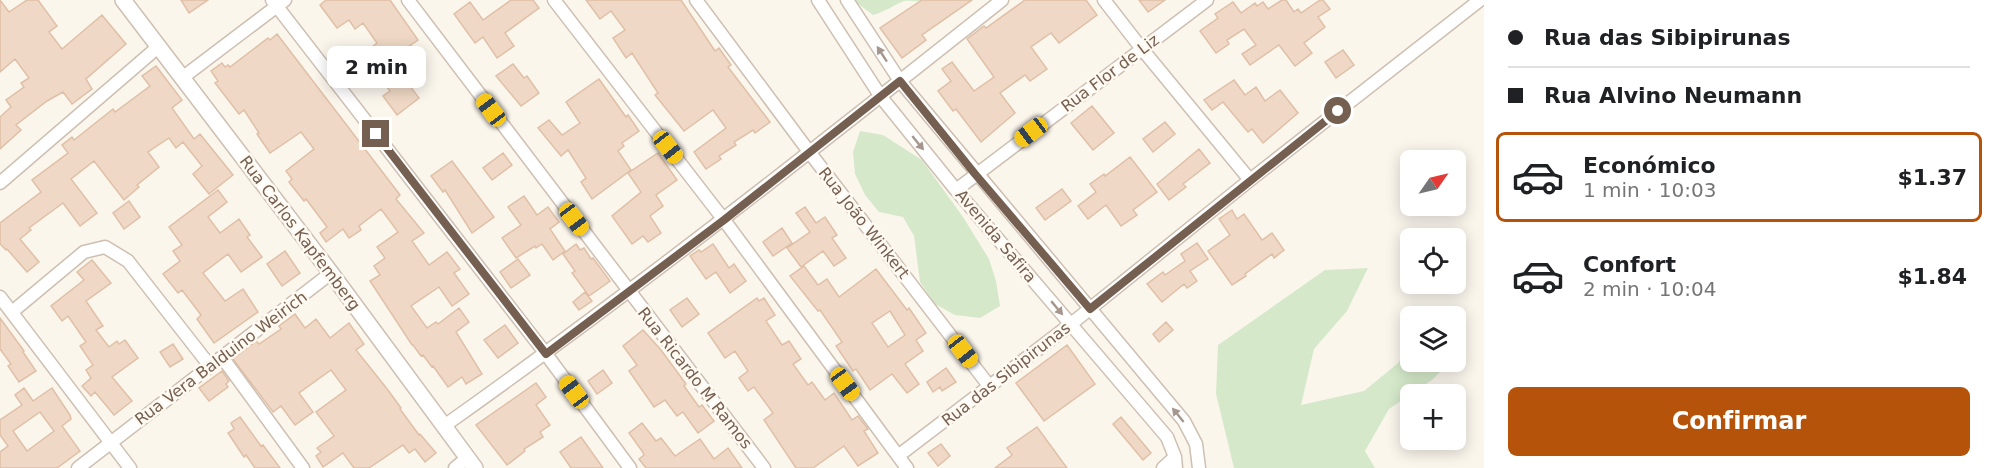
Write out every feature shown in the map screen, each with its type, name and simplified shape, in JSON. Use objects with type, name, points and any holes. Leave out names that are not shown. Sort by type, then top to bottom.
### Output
[{"type":"street","name":"Rua Carlos Kapfemberg","points":[[123,0],[331,273],[471,463]]},
{"type":"street","name":"Rua Ricardo M Ramos","points":[[408,0],[764,468]]},
{"type":"street","points":[[554,0],[724,220],[908,468]]},
{"type":"street","name":"Rua João Winkert","points":[[696,0],[990,387]]},
{"type":"street","name":"Avenida Safira","points":[[818,0],[881,97],[956,190],[1167,437],[1176,463]]},
{"type":"street","name":"Avenida Safira","points":[[847,0],[900,81],[975,174],[1184,421],[1196,444],[1199,468]]},
{"type":"street","points":[[444,426],[629,293],[1002,0]]},
{"type":"street","points":[[1104,0],[1142,50],[1250,180]]},
{"type":"street","name":"Rua Flor de Liz","points":[[956,190],[1207,0]]},
{"type":"street","name":"Rua das Sibipirunas","points":[[898,456],[1071,324],[1480,0]]},
{"type":"street","points":[[182,78],[278,2],[630,468]]},
{"type":"street","points":[[0,183],[159,47]]},
{"type":"street","points":[[12,312],[84,252],[105,246],[129,261],[210,366]]},
{"type":"street","name":"Rua Vera Balduino Weirich","points":[[78,468],[331,273]]},
{"type":"street","points":[[0,297],[130,468]]},
{"type":"street","points":[[222,357],[303,468]]},
{"type":"street","points":[[455,468],[471,463]]},
{"type":"street","points":[[1163,468],[1176,463]]},
{"type":"green space","points":[[853,0],[973,0],[950,11],[928,3],[904,1],[873,15]]},
{"type":"green space","points":[[860,131],[883,135],[922,160],[963,217],[989,259],[996,281],[1000,306],[980,318],[955,315],[935,304],[920,282],[914,236],[903,217],[879,212],[865,195],[855,174],[853,152]]},
{"type":"green space","points":[[1368,268],[1347,311],[1314,349],[1301,405],[1364,391],[1400,360],[1400,372],[1440,372],[1426,384],[1400,384],[1400,402],[1389,409],[1365,451],[1375,468],[1234,468],[1216,394],[1218,345],[1325,270]]},
{"type":"building","points":[[0,0],[9,12],[27,0],[38,0],[57,26],[49,32],[62,49],[102,15],[126,44],[86,79],[92,89],[72,104],[63,92],[47,101],[16,125],[21,130],[0,149],[0,117],[11,107],[6,100],[24,87],[21,83],[29,78],[15,59],[0,72]]},
{"type":"building","points":[[181,0],[208,0],[189,13]]},
{"type":"building","points":[[326,0],[390,0],[418,40],[405,49],[418,68],[404,78],[419,98],[397,115],[383,96],[390,91],[376,72],[382,68],[368,50],[377,43],[363,23],[355,29],[349,20],[337,28],[320,5]]},
{"type":"building","points":[[511,0],[533,0],[539,8],[505,33],[514,46],[497,58],[483,37],[475,43],[454,14],[470,2],[483,20]]},
{"type":"building","points":[[586,0],[681,0],[715,51],[719,48],[731,65],[728,67],[770,122],[755,133],[753,130],[734,142],[736,145],[719,156],[721,159],[706,169],[694,152],[726,128],[713,110],[684,131],[655,95],[658,93],[632,53],[626,58],[613,38],[625,30],[611,11],[600,19]]},
{"type":"building","points":[[922,0],[972,0],[922,35],[926,40],[902,58],[880,28]]},
{"type":"building","points":[[1025,0],[1086,0],[1097,15],[1059,43],[1051,33],[1031,47],[1047,69],[1030,81],[1025,75],[1000,93],[1015,113],[981,142],[956,109],[953,111],[938,91],[951,81],[942,69],[952,62],[974,91],[994,77],[967,39]]},
{"type":"building","points":[[1139,0],[1165,0],[1148,12]]},
{"type":"building","points":[[1286,0],[1294,12],[1298,9],[1301,13],[1320,0],[1323,0],[1330,9],[1318,17],[1325,27],[1304,43],[1312,53],[1295,66],[1279,45],[1250,65],[1242,54],[1256,45],[1244,29],[1227,40],[1229,44],[1216,53],[1200,31],[1218,18],[1215,14],[1233,2],[1241,13],[1255,3],[1257,6],[1263,2],[1268,9]]},
{"type":"building","points":[[277,34],[400,195],[396,199],[424,233],[412,241],[429,265],[447,252],[460,269],[454,273],[469,294],[452,306],[439,287],[411,306],[427,328],[436,322],[438,324],[459,308],[469,322],[456,332],[482,374],[466,384],[462,377],[448,387],[433,366],[412,345],[370,281],[380,275],[374,266],[385,258],[377,247],[398,232],[381,209],[359,226],[361,230],[349,238],[343,229],[326,242],[320,233],[327,227],[306,199],[304,201],[289,182],[292,179],[286,171],[314,149],[301,132],[270,153],[244,110],[239,114],[215,83],[218,81],[211,71],[222,63],[225,67],[228,65],[230,67],[268,38],[270,40]]},
{"type":"building","points":[[1343,50],[1354,65],[1336,78],[1325,62]]},
{"type":"building","points":[[513,64],[524,78],[527,76],[539,93],[521,106],[496,76]]},
{"type":"building","points":[[156,66],[182,100],[172,108],[194,139],[200,134],[233,175],[209,194],[193,174],[202,166],[183,142],[176,148],[169,138],[148,152],[159,167],[137,185],[139,187],[124,200],[94,161],[71,179],[97,213],[80,226],[63,203],[29,228],[31,230],[20,239],[39,262],[27,272],[0,244],[0,223],[41,192],[32,180],[68,153],[62,145],[72,137],[74,140],[113,109],[115,112],[150,86],[142,76]]},
{"type":"building","points":[[599,79],[639,131],[622,143],[624,146],[618,151],[631,170],[592,199],[581,182],[586,178],[568,150],[561,156],[538,128],[549,120],[562,135],[580,123],[566,102]]},
{"type":"building","points":[[1234,80],[1245,95],[1256,87],[1265,101],[1280,90],[1298,113],[1263,143],[1252,129],[1248,132],[1223,102],[1212,110],[1204,100]]},
{"type":"building","points":[[1092,106],[1114,133],[1093,150],[1071,123]]},
{"type":"building","points":[[1165,122],[1175,134],[1153,152],[1143,139]]},
{"type":"building","points":[[1199,149],[1210,163],[1183,184],[1186,187],[1169,200],[1157,184]]},
{"type":"building","points":[[503,153],[512,165],[492,180],[483,168]]},
{"type":"building","points":[[658,153],[677,180],[656,195],[663,206],[650,216],[661,233],[648,242],[643,236],[632,244],[612,216],[641,192],[628,173]]},
{"type":"building","points":[[1130,157],[1157,192],[1133,210],[1137,215],[1121,226],[1106,205],[1088,219],[1078,206],[1096,192],[1090,184]]},
{"type":"building","points":[[452,161],[494,217],[472,233],[445,190],[443,192],[431,176]]},
{"type":"building","points":[[1062,189],[1071,201],[1045,220],[1036,208]]},
{"type":"building","points":[[218,190],[227,202],[208,217],[220,233],[239,219],[250,235],[247,237],[262,257],[241,272],[228,254],[203,273],[225,301],[243,289],[258,312],[214,343],[197,319],[201,315],[182,290],[178,293],[163,274],[180,261],[173,251],[182,245],[169,227]]},
{"type":"building","points":[[524,196],[537,215],[548,207],[559,222],[550,229],[565,251],[553,260],[542,244],[516,258],[502,238],[521,225],[508,207]]},
{"type":"building","points":[[129,201],[140,217],[124,229],[113,213]]},
{"type":"building","points":[[805,207],[816,223],[825,217],[837,235],[832,238],[846,258],[834,266],[823,251],[801,267],[787,248],[810,232],[796,213]]},
{"type":"building","points":[[1232,210],[1237,219],[1244,214],[1262,240],[1272,233],[1284,250],[1274,258],[1272,254],[1232,285],[1208,251],[1230,235],[1219,219]]},
{"type":"building","points":[[782,228],[792,243],[773,256],[763,242]]},
{"type":"building","points":[[1197,243],[1208,259],[1190,271],[1197,281],[1187,288],[1184,284],[1162,302],[1147,284],[1163,272],[1165,275],[1185,261],[1181,254]]},
{"type":"building","points":[[576,244],[580,250],[584,248],[610,281],[589,296],[572,273],[575,271],[563,254]]},
{"type":"building","points":[[713,244],[729,268],[734,264],[746,281],[730,293],[716,272],[706,279],[690,256]]},
{"type":"building","points":[[285,251],[300,273],[282,286],[267,264]]},
{"type":"building","points":[[518,259],[530,275],[511,288],[500,272]]},
{"type":"building","points":[[92,260],[111,283],[86,301],[103,326],[96,330],[109,347],[117,341],[119,344],[125,340],[138,358],[112,377],[132,401],[114,415],[95,392],[91,396],[82,386],[91,378],[86,370],[93,365],[80,346],[86,342],[68,316],[62,321],[51,306],[84,280],[77,272]]},
{"type":"building","points":[[804,266],[818,285],[827,279],[839,297],[876,269],[907,310],[909,308],[926,333],[916,340],[923,351],[905,364],[919,384],[907,393],[892,374],[870,390],[856,369],[853,371],[836,346],[842,342],[820,310],[818,311],[790,276]],"holes":[[[890,311],[905,335],[888,347],[872,323]]]},
{"type":"building","points":[[585,292],[592,301],[579,310],[573,302]]},
{"type":"building","points":[[687,298],[699,314],[682,327],[670,310]]},
{"type":"building","points":[[757,298],[759,301],[764,298],[775,315],[766,321],[782,345],[789,341],[801,359],[793,364],[808,385],[812,382],[825,400],[834,393],[852,420],[858,416],[868,429],[864,431],[878,453],[858,466],[844,446],[813,468],[796,468],[764,420],[773,413],[754,387],[748,391],[739,378],[748,371],[735,351],[725,358],[708,333]]},
{"type":"building","points":[[295,314],[305,328],[316,319],[330,338],[349,323],[364,344],[356,350],[388,390],[419,435],[436,453],[425,462],[415,449],[409,453],[403,445],[369,468],[354,468],[343,453],[323,467],[316,456],[321,452],[317,448],[334,436],[316,412],[346,390],[331,370],[299,393],[313,412],[295,425],[281,406],[273,412],[233,359],[256,341],[259,344],[281,329],[279,326]]},
{"type":"building","points":[[0,318],[36,371],[19,382],[8,366],[11,364],[0,349]]},
{"type":"building","points":[[1166,322],[1173,330],[1159,342],[1153,334]]},
{"type":"building","points":[[505,325],[518,343],[498,358],[484,340]]},
{"type":"building","points":[[643,330],[686,384],[684,386],[699,407],[702,405],[714,421],[698,433],[683,412],[677,416],[665,400],[654,407],[629,371],[637,365],[623,346]]},
{"type":"building","points":[[173,344],[183,359],[170,367],[160,352]]},
{"type":"building","points":[[1067,345],[1095,384],[1044,421],[1016,383]]},
{"type":"building","points":[[946,368],[956,382],[942,391],[940,387],[933,392],[927,382]]},
{"type":"building","points":[[603,370],[612,383],[597,394],[588,381]]},
{"type":"building","points":[[222,371],[229,381],[226,384],[228,387],[209,401],[199,388]]},
{"type":"building","points":[[536,383],[546,397],[536,405],[550,425],[540,432],[543,437],[524,449],[525,451],[507,465],[476,425]]},
{"type":"building","points":[[24,388],[33,401],[52,388],[70,415],[71,419],[62,426],[80,451],[57,468],[0,468],[0,452],[8,446],[0,435],[0,420],[22,405],[15,395]],"holes":[[[40,412],[54,431],[27,451],[13,431]]]},
{"type":"building","points":[[240,417],[280,468],[255,468],[246,455],[244,457],[228,433],[234,429],[231,423]]},
{"type":"building","points":[[1121,417],[1151,453],[1143,460],[1113,424]]},
{"type":"building","points":[[642,423],[656,441],[661,438],[675,456],[700,439],[714,459],[728,448],[742,468],[646,468],[639,459],[644,455],[629,433]]},
{"type":"building","points":[[1037,427],[1067,468],[995,468],[1012,455],[1007,448]]},
{"type":"building","points":[[581,437],[603,468],[571,468],[560,452]]},
{"type":"building","points":[[941,444],[950,456],[938,466],[928,453]]},
{"type":"route","points":[[376,134],[546,354],[724,220],[900,81],[975,174],[1090,309],[1338,111]]}]
